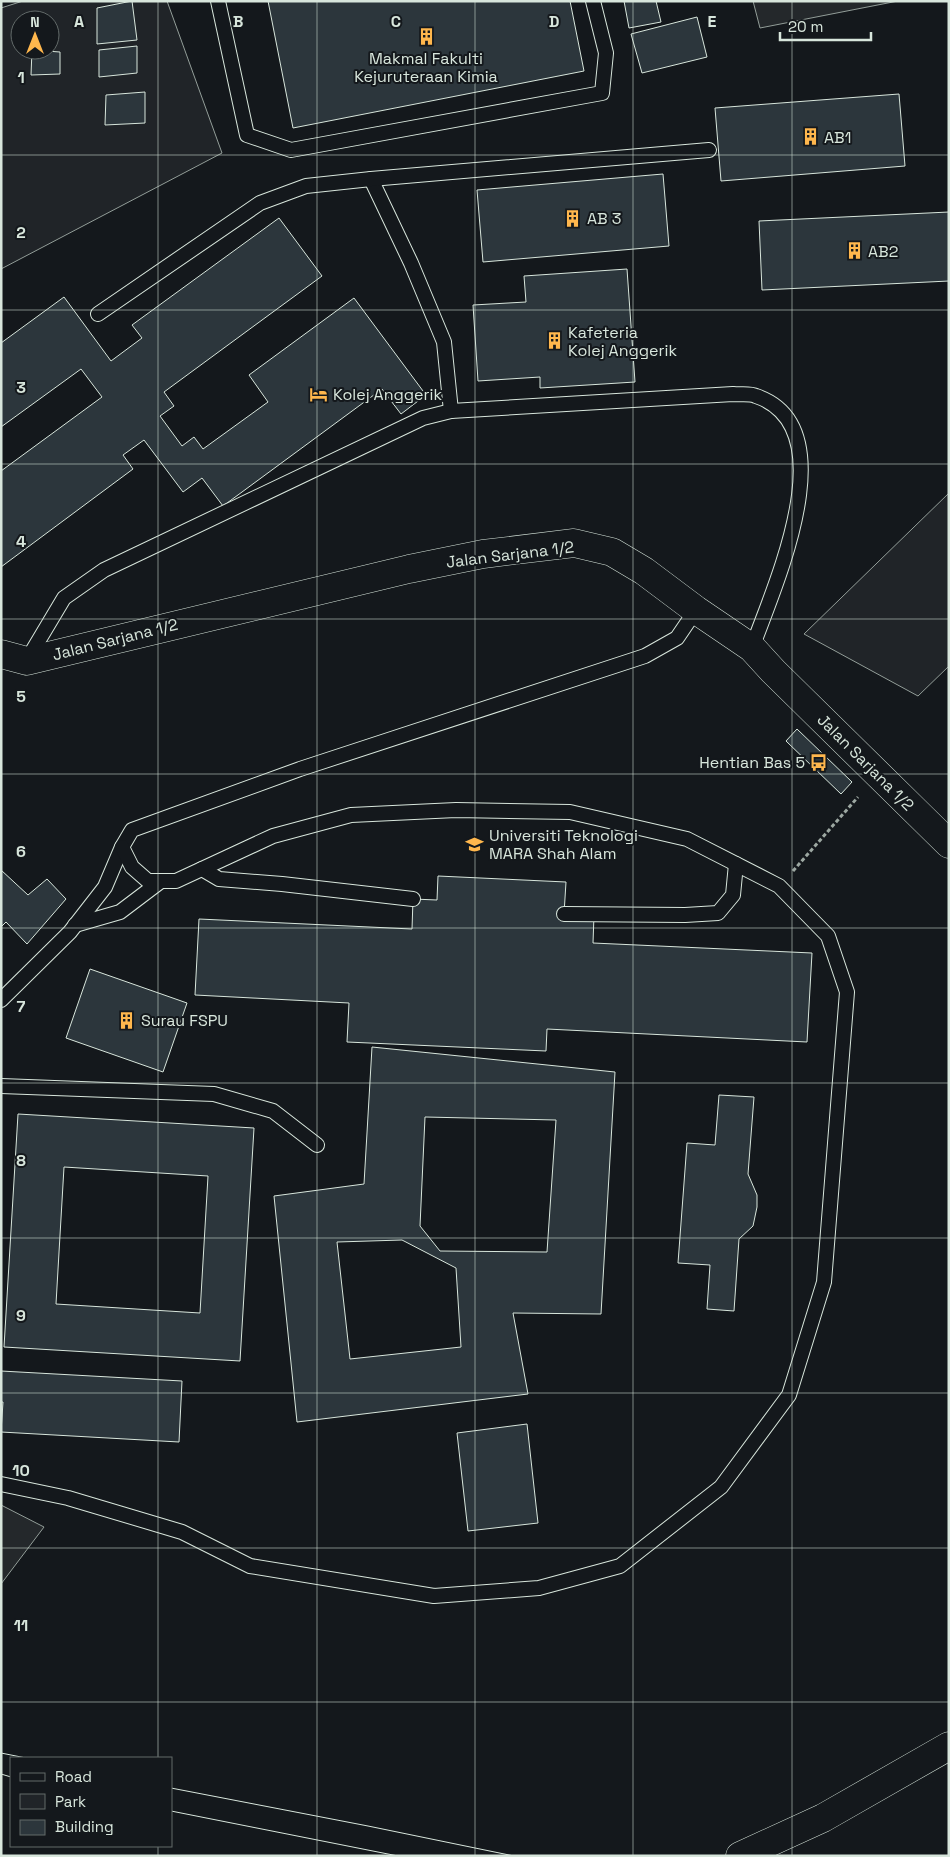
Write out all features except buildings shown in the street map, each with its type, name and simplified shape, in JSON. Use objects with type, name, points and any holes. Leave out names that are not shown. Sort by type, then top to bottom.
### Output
[{"type":"street","name":"Jalan Sarjana 1/2","points":[[14,657],[409,569],[483,554],[574,543],[612,552],[644,571],[696,610],[752,648],[949,844]]},
{"type":"street","points":[[740,1856],[823,1818],[949,1746]]},
{"type":"lane","points":[[218,1],[247,135],[291,150],[602,93],[606,53],[593,1]]},
{"type":"lane","points":[[98,314],[260,203],[306,186],[371,178],[709,150]]},
{"type":"lane","points":[[371,178],[411,263],[444,342],[452,411]]},
{"type":"lane","points":[[14,657],[64,598],[104,570],[423,418],[452,411],[733,394],[755,395],[776,406],[790,422],[799,444],[800,474],[794,527],[752,648]]},
{"type":"lane","points":[[1,1000],[75,925],[105,887],[122,847],[132,830],[300,769],[645,656],[677,638],[696,610]]},
{"type":"lane","points":[[1,1484],[68,1498],[182,1532],[250,1566],[434,1596],[539,1588],[620,1566],[721,1487],[789,1395],[824,1282],[847,992],[828,936],[779,886],[687,839],[570,812],[456,810],[351,814],[274,836],[176,881],[148,881],[132,867],[122,847]]},
{"type":"lane","points":[[564,914],[686,915],[718,913],[733,895],[736,864]]},
{"type":"lane","points":[[202,869],[219,879],[413,899]]},
{"type":"lane","points":[[75,925],[120,912],[161,881]]},
{"type":"lane","points":[[1,1086],[214,1094],[274,1112],[317,1145]]},
{"type":"path","points":[[779,886],[878,774]]},
{"type":"green space","points":[[23,1],[167,1],[222,153],[1,269],[1,8]]},
{"type":"green space","points":[[949,493],[949,666],[918,696],[804,634]]},
{"type":"shaded area","points":[[753,1],[898,1],[760,28]]},
{"type":"shaded area","points":[[1,1505],[44,1527],[1,1584]]},
{"type":"tram line","points":[[1,1753],[21,1757]]},
{"type":"tram line","points":[[1,1774],[10,1777]]},
{"type":"tram line","points":[[172,1788],[514,1856]]},
{"type":"tram line","points":[[172,1811],[398,1856]]},
{"type":"place","name":"Makmal Fakulti Kejuruteraan Kimia","points":[[426,36]]},
{"type":"place","name":"AB1","points":[[810,137]]},
{"type":"place","name":"AB 3","points":[[573,218]]},
{"type":"place","name":"AB2","points":[[854,251]]},
{"type":"place","name":"Kafeteria Kolej Anggerik","points":[[554,341]]},
{"type":"place","name":"Kolej Anggerik","points":[[319,394]]},
{"type":"place","name":"Hentian Bas 5","points":[[819,762]]},
{"type":"place","name":"Universiti Teknologi MARA Shah Alam","points":[[475,844]]},
{"type":"place","name":"Surau FSPU","points":[[127,1020]]}]
